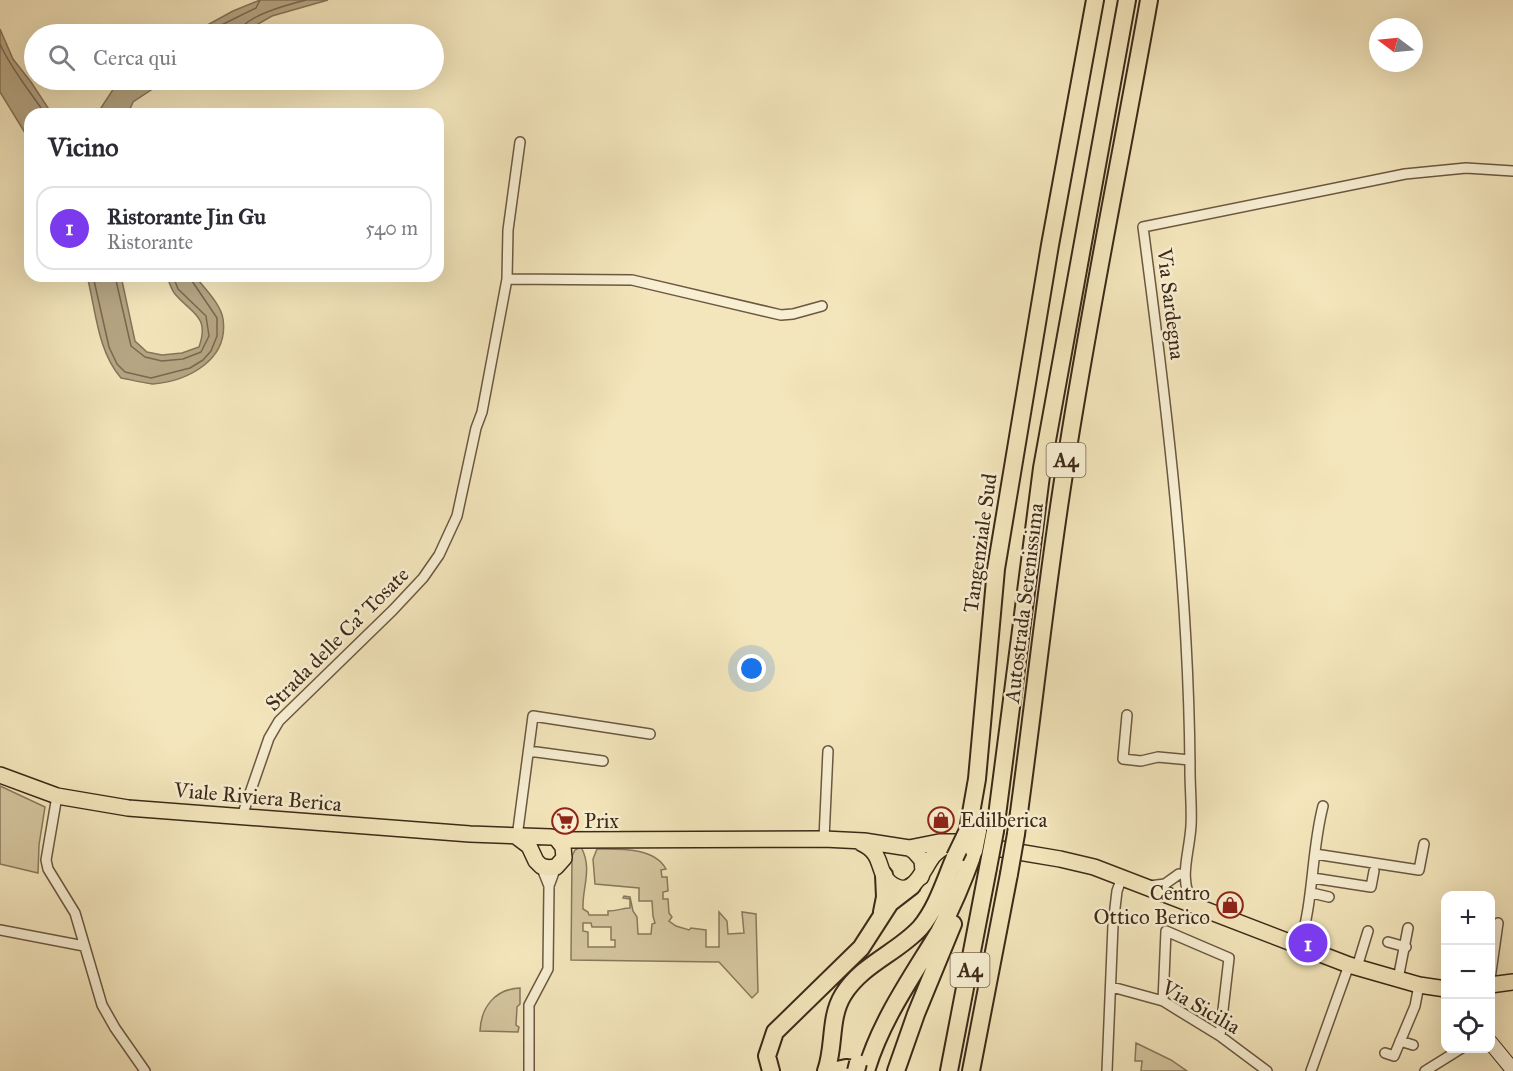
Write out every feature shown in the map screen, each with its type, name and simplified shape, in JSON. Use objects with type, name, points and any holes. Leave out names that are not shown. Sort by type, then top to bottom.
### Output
[{"type":"highway","name":"Tangenziale Sud","points":[[980,831],[976,779],[996,569],[1050,245],[1095,0]]},
{"type":"highway","name":"Tangenziale Sud","points":[[980,831],[1008,566],[1061,241],[1104,0]]},
{"type":"highway","name":"Autostrada Serenissima","points":[[949,1071],[988,868],[980,831],[1042,468],[1127,0]]},
{"type":"highway","name":"Autostrada Serenissima","points":[[971,1071],[1010,874],[1064,471],[1149,0]]},
{"type":"highway","points":[[826,1071],[836,1013],[843,995],[865,970],[912,935],[924,922],[961,851],[980,831]]},
{"type":"highway","points":[[832,1071],[863,1068],[878,1013],[937,913],[961,851]]},
{"type":"highway","points":[[896,1071],[974,866],[961,851]]},
{"type":"highway","points":[[877,924],[885,901],[883,872]]},
{"type":"highway","points":[[771,1071],[767,1056],[775,1032],[861,948],[890,903],[916,881]]},
{"type":"main road","name":"Viale Riviera Berica","points":[[0,775],[57,796],[128,808],[517,837],[824,839],[864,841],[906,848],[939,842],[961,851],[1060,859],[1094,867],[1179,895],[1193,906],[1353,966],[1419,985],[1441,988]]},
{"type":"main road","points":[[517,837],[549,861]]},
{"type":"main road","points":[[549,838],[561,843],[549,861],[535,846],[549,838]]},
{"type":"main road","points":[[549,861],[584,839]]},
{"type":"main road","name":"Viale Riviera Berica","points":[[851,840],[873,850],[883,872],[893,885],[899,888],[916,881]]},
{"type":"main road","points":[[883,872],[886,856],[891,851],[906,848],[914,851],[922,860],[923,865],[916,881]]},
{"type":"main road","points":[[916,881],[934,855],[961,851]]},
{"type":"main road","points":[[1495,984],[1513,982]]},
{"type":"street","name":"Strada delle Ca' Tosate","points":[[242,816],[269,738],[279,721],[423,578],[439,555],[457,516],[476,428],[482,412],[507,279],[508,230],[520,142]]},
{"type":"street","name":"Via Sardegna","points":[[1179,895],[1191,826],[1183,578],[1160,354],[1143,227],[1405,174],[1466,168],[1513,171]]},
{"type":"street","points":[[507,279],[632,280],[781,315],[794,314],[822,306]]},
{"type":"street","points":[[1127,715],[1123,759],[1141,761],[1158,757],[1190,760]]},
{"type":"street","points":[[517,837],[533,716],[650,734]]},
{"type":"street","points":[[529,751],[603,761]]},
{"type":"street","points":[[824,839],[828,751]]},
{"type":"street","points":[[57,796],[46,861],[48,868],[75,913],[102,1005],[145,1071]]},
{"type":"street","points":[[1299,947],[1312,893],[1319,822],[1323,806]]},
{"type":"street","points":[[1316,854],[1419,870],[1424,844]]},
{"type":"street","points":[[529,1071],[529,1005],[548,969],[549,861]]},
{"type":"street","points":[[1146,886],[1165,884],[1182,870]]},
{"type":"street","name":"Via Sardegna","points":[[1179,895],[1182,870]]},
{"type":"street","points":[[1313,878],[1371,887],[1374,871]]},
{"type":"street","points":[[1107,1071],[1113,925],[1117,891],[1122,877]]},
{"type":"street","points":[[1312,893],[1329,897]]},
{"type":"street","points":[[1398,979],[1408,928]]},
{"type":"street","points":[[0,930],[84,946]]},
{"type":"street","points":[[1162,1000],[1166,931],[1229,958],[1220,1036]]},
{"type":"street","points":[[1311,1071],[1368,931]]},
{"type":"street","points":[[1388,942],[1406,946]]},
{"type":"street","points":[[1385,1053],[1394,1056],[1414,1015],[1419,985]]},
{"type":"street","name":"Via Sicilia","points":[[1112,987],[1162,1000],[1220,1036],[1267,1071]]},
{"type":"street","points":[[1400,1041],[1413,1045]]},
{"type":"street","points":[[1495,1048],[1511,1070]]},
{"type":"street","points":[[1425,1071],[1454,1053]]},
{"type":"shaded area","points":[[0,786],[45,807],[39,845],[38,873],[0,864]]},
{"type":"shaded area","points":[[581,847],[587,870],[583,909],[589,915],[608,915],[608,911],[630,908],[630,899],[623,898],[624,896],[630,897],[637,917],[638,934],[651,934],[652,924],[655,923],[652,901],[639,901],[639,888],[595,884],[593,859],[597,849],[645,853],[660,862],[666,869],[661,870],[662,877],[667,877],[668,891],[663,892],[663,899],[668,899],[669,913],[672,917],[669,921],[689,930],[691,928],[706,930],[706,947],[719,947],[719,912],[727,921],[728,934],[744,933],[742,912],[756,914],[758,992],[752,998],[719,962],[571,960],[572,856],[575,850]],"holes":[[[583,923],[591,923],[592,927],[611,927],[611,940],[615,940],[615,947],[588,947],[588,932],[583,931]]]},
{"type":"shaded area","points":[[520,988],[516,1025],[519,1027],[518,1032],[480,1031],[483,1014],[491,1001],[503,992]]},
{"type":"shaded area","points":[[1136,1043],[1171,1060],[1187,1071],[1141,1071],[1142,1061],[1135,1061]]},
{"type":"water","points":[[260,0],[328,0],[272,16],[258,24],[209,24]]},
{"type":"water","points":[[0,29],[13,59],[24,73],[24,90],[36,90],[48,108],[24,108],[24,131],[0,92]]},
{"type":"water","points":[[113,90],[151,90],[133,102],[130,108],[101,108]]},
{"type":"water","points":[[88,282],[122,282],[135,341],[147,352],[162,355],[182,353],[199,347],[202,337],[201,322],[198,316],[175,294],[169,282],[200,282],[216,302],[223,319],[220,346],[213,357],[192,373],[153,384],[121,378],[107,355],[98,329]]},
{"type":"place","name":"Edilberica","points":[[941,820]]},
{"type":"place","name":"Prix","points":[[565,821]]},
{"type":"place","name":"Centro Ottico Berico","points":[[1230,905]]},
{"type":"place","name":"Ristorante Jin Gu","points":[[1308,943]]}]
